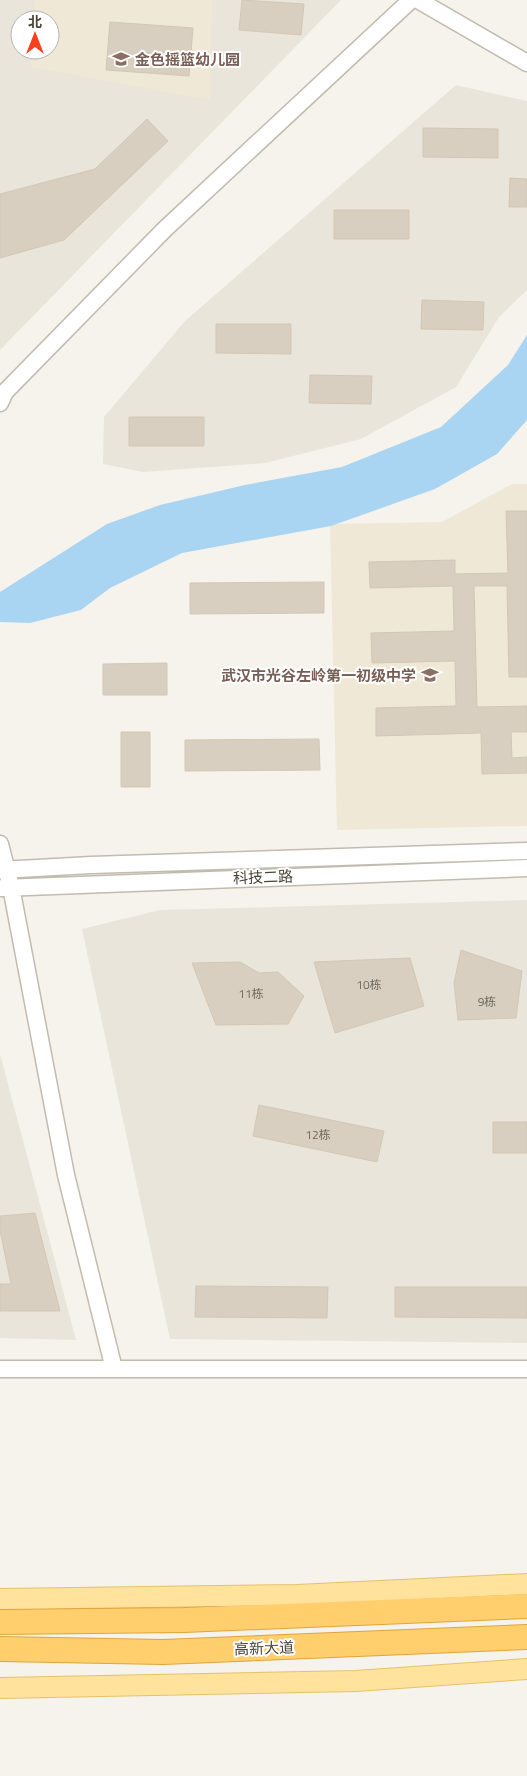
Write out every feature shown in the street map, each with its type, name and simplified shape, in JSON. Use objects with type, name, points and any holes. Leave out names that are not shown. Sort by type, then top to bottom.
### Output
[{"type":"highway","name":"高新大道","points":[[0,1622],[184,1620],[527,1606]]},
{"type":"highway","name":"高新大道","points":[[0,1649],[163,1652],[527,1637]]},
{"type":"main road","points":[[0,1599],[297,1595],[527,1584]]},
{"type":"main road","points":[[0,1688],[356,1681],[527,1669]]},
{"type":"street","points":[[2,395],[165,229],[410,0]]},
{"type":"street","points":[[418,0],[527,63]]},
{"type":"street","points":[[0,844],[6,888],[66,1175],[114,1369]]},
{"type":"street","name":"科技二路","points":[[3,870],[527,852]]},
{"type":"street","name":"科技二路","points":[[6,888],[527,868]]},
{"type":"street","points":[[0,1369],[527,1369]]},
{"type":"shaded area","points":[[0,0],[341,0],[0,350]]},
{"type":"shaded area","name":"金色摇篮幼儿园","points":[[35,0],[212,0],[210,100],[31,67],[31,60],[60,60],[60,10],[34,10]]},
{"type":"shaded area","points":[[456,85],[527,101],[527,290],[499,317],[456,387],[361,439],[265,463],[143,472],[103,464],[104,417],[185,321]]},
{"type":"shaded area","name":"武汉市光谷左岭第一初级中学","points":[[512,484],[527,484],[527,826],[337,830],[330,524],[442,522]]},
{"type":"shaded area","points":[[527,900],[527,1343],[170,1339],[82,929],[160,910]]},
{"type":"shaded area","points":[[0,1054],[76,1340],[0,1338]]},
{"type":"water","points":[[527,335],[527,420],[497,454],[435,489],[331,526],[182,553],[110,588],[81,610],[30,623],[0,622],[0,592],[107,524],[160,505],[245,485],[342,467],[441,427],[508,365]]},
{"type":"building","points":[[242,0],[304,4],[301,35],[239,30]]},
{"type":"building","points":[[110,22],[193,28],[189,76],[106,70]]},
{"type":"building","points":[[147,119],[168,141],[64,240],[0,258],[0,194],[95,169]]},
{"type":"building","points":[[423,128],[498,129],[498,158],[423,157]]},
{"type":"building","points":[[510,178],[527,179],[527,207],[509,207]]},
{"type":"building","points":[[334,210],[409,210],[409,239],[334,239]]},
{"type":"building","points":[[422,300],[484,302],[483,330],[421,329]]},
{"type":"building","points":[[216,324],[291,324],[291,354],[216,353]]},
{"type":"building","points":[[310,375],[372,376],[371,404],[309,403]]},
{"type":"building","points":[[129,417],[204,417],[204,446],[129,446]]},
{"type":"building","points":[[506,511],[527,511],[527,677],[509,677],[507,586],[474,586],[477,707],[527,706],[527,732],[511,732],[512,758],[527,757],[527,773],[482,774],[481,733],[376,736],[376,708],[456,706],[455,661],[372,663],[371,633],[454,631],[453,586],[370,588],[369,562],[455,560],[455,574],[508,573]]},
{"type":"building","points":[[324,582],[324,613],[190,614],[190,583]]},
{"type":"building","points":[[167,663],[167,695],[103,695],[103,664]]},
{"type":"building","points":[[121,732],[150,732],[150,787],[121,787]]},
{"type":"building","points":[[319,739],[320,770],[185,771],[185,740]]},
{"type":"building","points":[[461,950],[522,971],[516,1018],[458,1020],[454,983]]},
{"type":"building","points":[[410,958],[424,1006],[335,1033],[314,962]]},
{"type":"building","points":[[240,962],[259,973],[278,972],[304,996],[288,1024],[216,1025],[192,963]]},
{"type":"building","points":[[259,1105],[384,1131],[377,1162],[253,1136]]},
{"type":"building","points":[[493,1122],[527,1122],[527,1153],[493,1153]]},
{"type":"building","points":[[35,1213],[60,1311],[0,1311],[0,1284],[11,1284],[0,1230],[0,1216]]},
{"type":"building","points":[[196,1286],[328,1287],[327,1318],[195,1317]]},
{"type":"building","points":[[395,1287],[527,1287],[527,1318],[395,1317]]},
{"type":"place","name":"金色摇篮幼儿园","points":[[121,59]]},
{"type":"place","name":"武汉市光谷左岭第一初级中学","points":[[430,675]]}]
